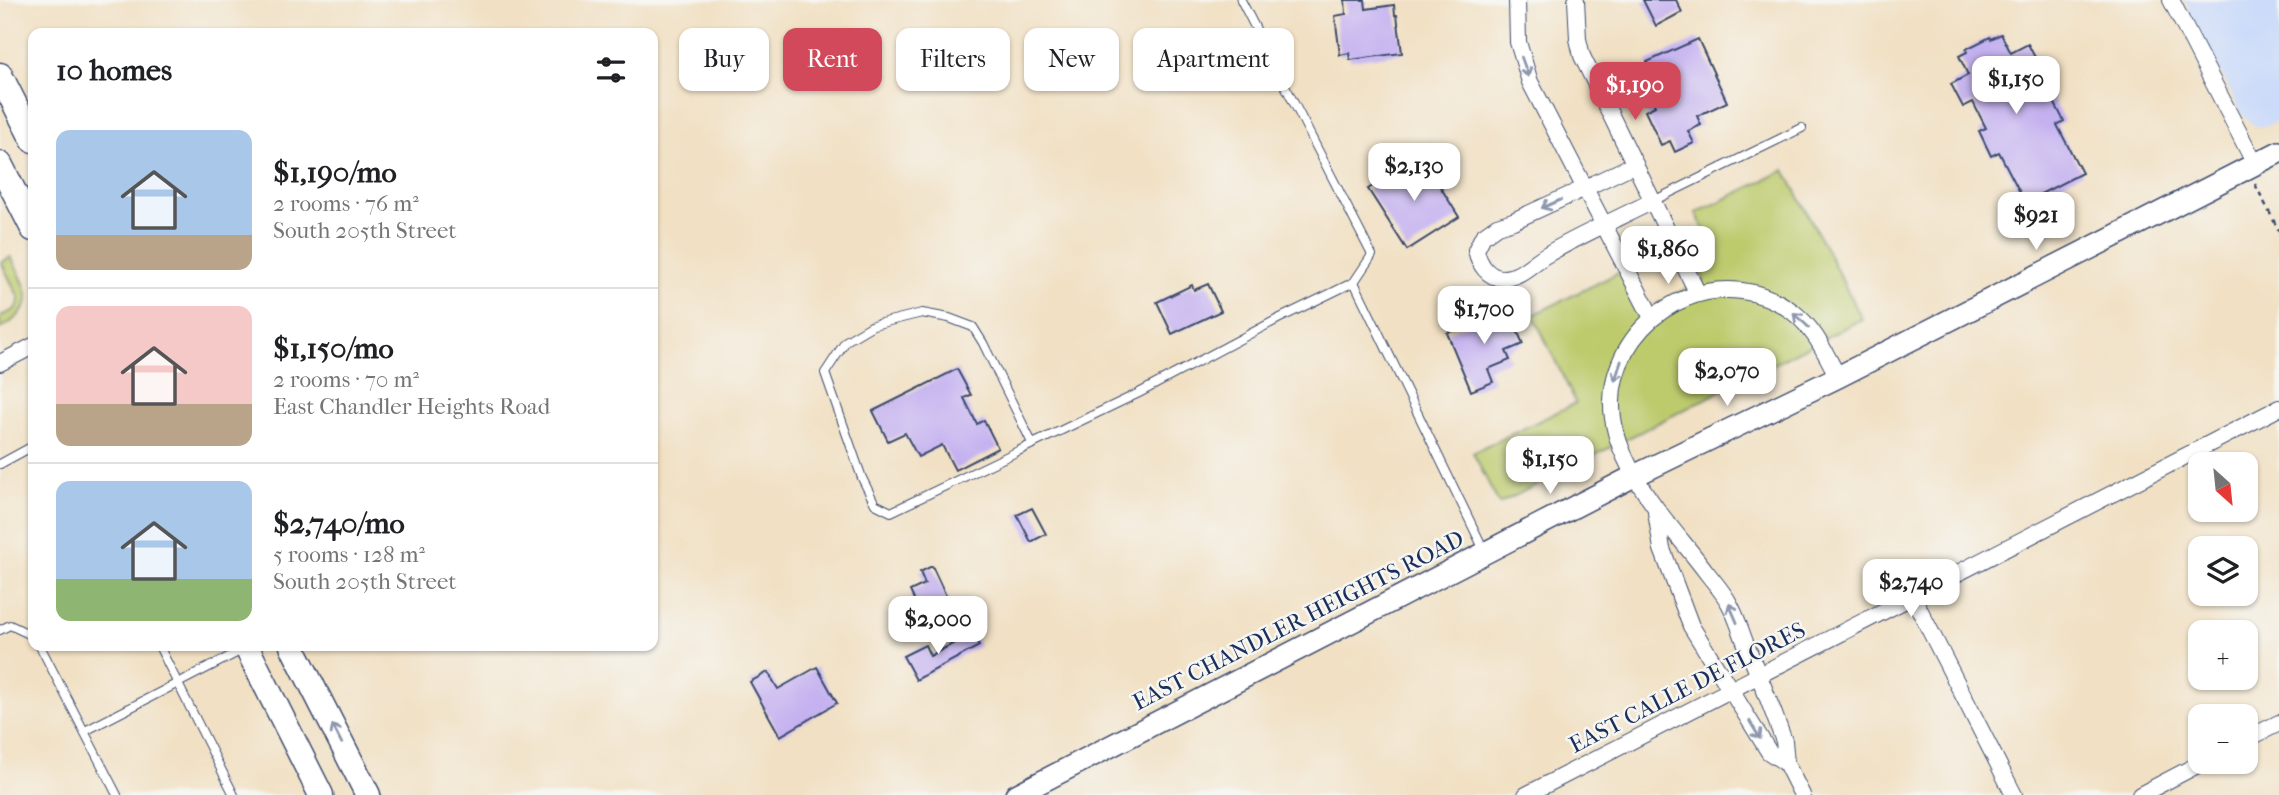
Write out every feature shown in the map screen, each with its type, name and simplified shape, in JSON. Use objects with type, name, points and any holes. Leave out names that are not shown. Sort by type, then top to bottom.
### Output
[{"type":"main road","points":[[0,75],[28,130]]},
{"type":"main road","name":"EAST CHANDLER HEIGHTS ROAD","points":[[1016,795],[1634,476],[1838,377],[2279,152]]},
{"type":"main road","points":[[0,164],[28,219]]},
{"type":"main road","points":[[248,651],[321,795]]},
{"type":"main road","points":[[295,651],[369,795]]},
{"type":"street","points":[[1517,0],[1518,42],[1522,62],[1652,317]]},
{"type":"street","points":[[1576,0],[1578,39],[1582,55],[1699,294]]},
{"type":"street","points":[[2171,0],[2251,167]]},
{"type":"street","points":[[1635,164],[1497,226],[1483,236],[1476,250],[1479,263],[1491,275],[1501,278],[1516,276],[1546,255],[1653,201]]},
{"type":"street","points":[[1802,795],[1786,763],[1784,741],[1728,601],[1656,510],[1634,476],[1615,426],[1612,404],[1615,379],[1632,339],[1652,317],[1663,309],[1699,294],[1723,290],[1760,295],[1791,311],[1815,335],[1838,377]]},
{"type":"street","points":[[0,363],[28,349]]},
{"type":"street","name":"EAST CALLE DE FLORES","points":[[1526,795],[2279,408]]},
{"type":"street","points":[[1656,510],[1662,549],[1691,626],[1769,752],[1786,763]]},
{"type":"street","points":[[1913,597],[2014,795]]},
{"type":"street","points":[[2258,734],[2279,723]]},
{"type":"street","points":[[2140,795],[2188,770]]},
{"type":"lane","points":[[1032,443],[973,327],[949,317],[922,313],[873,325],[846,341],[825,373],[862,478],[875,504],[891,512],[1139,393],[1354,282],[1372,255],[1241,0]]},
{"type":"lane","points":[[1653,201],[1802,128]]},
{"type":"lane","points":[[1354,282],[1485,553]]},
{"type":"lane","points":[[0,464],[28,449]]},
{"type":"lane","points":[[0,630],[10,625],[28,634]]},
{"type":"lane","points":[[43,651],[117,795]]},
{"type":"lane","points":[[162,651],[234,795]]},
{"type":"lane","points":[[85,731],[238,651]]},
{"type":"path","points":[[2251,167],[2279,231]]},
{"type":"shaded area","points":[[2184,0],[2279,0],[2279,120],[2256,127],[2243,116]]},
{"type":"green space","points":[[1785,170],[1862,319],[1499,504],[1473,453],[1576,403],[1533,315],[1620,272],[1640,313],[1704,280],[1687,240],[1705,231],[1696,213]]},
{"type":"green space","points":[[11,257],[26,289],[26,305],[21,313],[0,329],[0,316],[13,310],[19,302],[1,262]]},
{"type":"building","points":[[1345,0],[1365,0],[1366,9],[1394,5],[1402,53],[1350,60],[1349,53],[1340,55],[1335,16],[1346,14]]},
{"type":"building","points":[[1643,0],[1676,0],[1682,12],[1656,26]]},
{"type":"building","points":[[2001,34],[2011,53],[2028,44],[2040,67],[2031,72],[2044,98],[2050,94],[2064,121],[2057,125],[2082,173],[2025,202],[1999,152],[1991,156],[1979,131],[1986,128],[1973,102],[1963,107],[1951,84],[1968,75],[1959,56],[1967,52],[1966,49]]},
{"type":"building","points":[[1698,39],[1727,102],[1697,116],[1701,125],[1688,131],[1694,143],[1675,152],[1670,141],[1661,145],[1645,111],[1655,106],[1643,79],[1653,75],[1647,62]]},
{"type":"building","points":[[1421,156],[1459,217],[1407,250],[1368,189]]},
{"type":"building","points":[[1208,284],[1221,311],[1172,334],[1157,302],[1192,285],[1194,290]]},
{"type":"building","points":[[1508,309],[1523,344],[1506,351],[1510,360],[1488,369],[1493,382],[1471,391],[1447,333],[1468,324],[1466,320],[1483,312],[1486,318]]},
{"type":"building","points":[[957,369],[971,395],[964,398],[977,424],[984,420],[998,448],[955,470],[942,445],[918,457],[905,433],[888,441],[873,411]]},
{"type":"building","points":[[1032,508],[1046,534],[1031,542],[1017,515]]},
{"type":"building","points":[[932,566],[948,600],[937,605],[943,617],[926,625],[910,591],[925,584],[920,572]]},
{"type":"building","points":[[973,633],[979,646],[916,680],[903,656],[925,645],[930,656]]},
{"type":"building","points":[[817,667],[837,703],[780,736],[750,682],[768,672],[778,689]]}]
